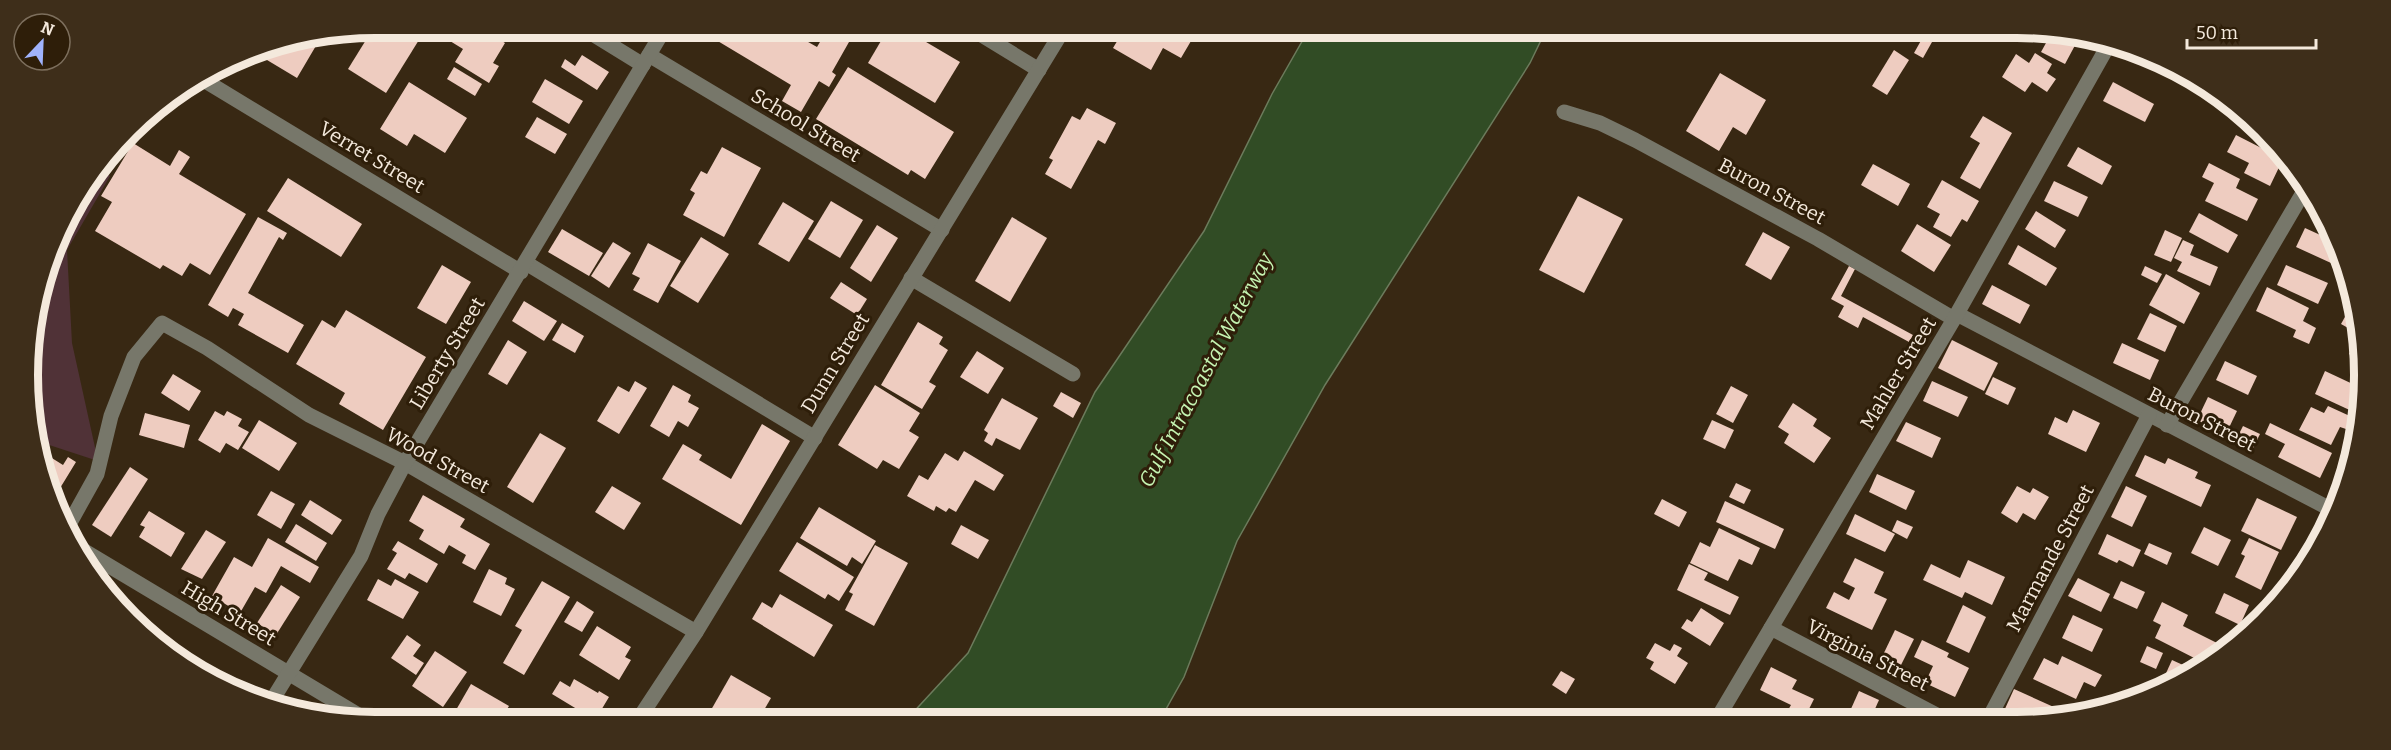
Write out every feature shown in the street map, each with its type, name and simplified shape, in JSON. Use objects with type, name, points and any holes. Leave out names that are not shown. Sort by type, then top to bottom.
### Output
[{"type":"street","name":"School Street","points":[[603,38],[646,60],[942,230]]},
{"type":"street","name":"Liberty Street","points":[[274,697],[361,556],[383,503],[405,463],[659,38]]},
{"type":"street","points":[[987,38],[1039,70]]},
{"type":"street","name":"Dunn Street","points":[[643,712],[696,632],[1058,38]]},
{"type":"street","name":"Mahler Street","points":[[1721,712],[1956,316],[2106,50]]},
{"type":"street","name":"Verret Street","points":[[207,82],[815,438]]},
{"type":"street","name":"Buron Street","points":[[1564,112],[1600,123],[1644,145],[1956,316],[2327,507]]},
{"type":"street","points":[[2167,425],[2302,195]]},
{"type":"street","points":[[911,278],[1073,374]]},
{"type":"street","name":"Wood Street","points":[[71,521],[97,474],[111,416],[134,357],[162,323],[207,348],[309,416],[405,463],[696,632]]},
{"type":"street","name":"Marmande Street","points":[[1992,712],[2149,415]]},
{"type":"street","name":"High Street","points":[[88,553],[353,712]]},
{"type":"street","name":"Virginia Street","points":[[1770,628],[1931,712]]},
{"type":"shaded area","points":[[105,173],[110,176],[67,250],[72,343],[98,461],[45,443],[38,397],[38,353],[44,309],[55,267],[72,226]]},
{"type":"water","name":"Gulf Intracoastal Waterway","points":[[1304,38],[1542,38],[1530,63],[1325,385],[1237,541],[1184,677],[1164,712],[914,712],[968,653],[1095,392],[1204,231],[1272,94]]},
{"type":"building","points":[[367,38],[420,38],[386,93],[348,69]]},
{"type":"building","points":[[445,38],[497,38],[505,43],[493,63],[499,66],[489,83],[455,62],[463,49]]},
{"type":"building","points":[[713,38],[801,38],[817,47],[822,38],[842,38],[849,42],[832,72],[836,75],[829,87],[819,81],[801,112],[782,101],[791,85]]},
{"type":"building","points":[[883,38],[919,38],[960,62],[935,103],[868,63]]},
{"type":"building","points":[[1119,38],[1186,38],[1191,41],[1181,58],[1163,48],[1151,70],[1113,48]]},
{"type":"building","points":[[1922,38],[1932,42],[1923,58],[1914,53]]},
{"type":"building","points":[[2037,38],[2076,43],[2065,64],[2041,52],[2046,43]]},
{"type":"building","points":[[309,44],[317,44],[297,78],[262,57]]},
{"type":"building","points":[[1894,50],[1909,60],[1887,95],[1872,86]]},
{"type":"building","points":[[2035,53],[2052,64],[2047,73],[2056,79],[2047,92],[2032,82],[2025,92],[2002,77],[2016,54],[2029,63]]},
{"type":"building","points":[[582,55],[609,72],[597,90],[561,67],[565,59],[575,66]]},
{"type":"building","points":[[454,67],[482,84],[475,96],[447,79]]},
{"type":"building","points":[[848,67],[954,132],[925,179],[911,170],[908,175],[816,119]]},
{"type":"building","points":[[1720,73],[1766,100],[1746,135],[1733,127],[1719,151],[1686,131]]},
{"type":"building","points":[[545,79],[583,101],[569,124],[532,102]]},
{"type":"building","points":[[409,82],[467,118],[445,153],[414,134],[407,146],[380,129]]},
{"type":"building","points":[[2113,82],[2154,104],[2145,122],[2103,101]]},
{"type":"building","points":[[1087,108],[1116,123],[1105,144],[1098,140],[1071,189],[1045,174],[1053,160],[1049,158],[1072,116],[1080,120]]},
{"type":"building","points":[[1983,116],[2012,133],[1980,189],[1960,178],[1980,143],[1970,137]]},
{"type":"building","points":[[537,117],[567,134],[555,154],[525,137]]},
{"type":"building","points":[[2236,135],[2270,153],[2280,165],[2270,186],[2244,173],[2249,163],[2227,152]]},
{"type":"building","points":[[133,143],[170,166],[179,150],[190,157],[179,174],[246,214],[210,275],[190,263],[182,276],[163,265],[160,269],[95,231],[112,202],[101,196]]},
{"type":"building","points":[[722,147],[761,168],[724,237],[683,215],[695,193],[690,190],[701,171],[707,174]]},
{"type":"building","points":[[2078,147],[2112,166],[2102,185],[2067,166]]},
{"type":"building","points":[[2209,163],[2240,179],[2236,188],[2258,199],[2247,221],[2205,201],[2214,183],[2202,177]]},
{"type":"building","points":[[1873,164],[1910,184],[1898,206],[1861,185]]},
{"type":"building","points":[[288,178],[362,224],[341,257],[267,211]]},
{"type":"building","points":[[1942,180],[1979,201],[1967,222],[1962,219],[1951,237],[1933,227],[1940,214],[1927,207]]},
{"type":"building","points":[[2054,181],[2088,197],[2078,217],[2044,201]]},
{"type":"building","points":[[1578,196],[1623,219],[1584,293],[1539,270]]},
{"type":"building","points":[[831,201],[863,220],[840,258],[808,239]]},
{"type":"building","points":[[783,202],[814,221],[789,262],[758,244]]},
{"type":"building","points":[[2036,211],[2066,230],[2055,248],[2025,229]]},
{"type":"building","points":[[2199,213],[2238,235],[2228,253],[2189,232]]},
{"type":"building","points":[[258,217],[287,233],[283,240],[279,237],[248,293],[304,325],[288,353],[238,325],[244,314],[233,308],[228,317],[208,305]]},
{"type":"building","points":[[1012,217],[1047,238],[1010,302],[975,281]]},
{"type":"building","points":[[1917,224],[1951,245],[1934,272],[1901,251]]},
{"type":"building","points":[[877,225],[898,238],[871,282],[850,268]]},
{"type":"building","points":[[2305,228],[2324,237],[2333,259],[2331,263],[2296,247]]},
{"type":"building","points":[[562,229],[603,253],[589,276],[548,252]]},
{"type":"building","points":[[2165,230],[2182,238],[2171,262],[2154,255]]},
{"type":"building","points":[[1763,232],[1790,247],[1771,280],[1745,265]]},
{"type":"building","points":[[701,237],[729,254],[698,303],[670,286]]},
{"type":"building","points":[[2183,240],[2194,245],[2190,255],[2218,267],[2210,286],[2177,271],[2182,262],[2174,258]]},
{"type":"building","points":[[613,242],[631,253],[609,288],[591,276]]},
{"type":"building","points":[[648,243],[681,261],[658,303],[633,290],[640,278],[632,274]]},
{"type":"building","points":[[2018,245],[2057,268],[2046,286],[2008,264]]},
{"type":"building","points":[[442,265],[471,282],[446,324],[417,308]]},
{"type":"building","points":[[2286,265],[2328,283],[2318,304],[2277,285]]},
{"type":"building","points":[[1849,266],[1855,269],[1841,296],[1913,335],[1909,342],[1863,317],[1858,328],[1838,317],[1844,306],[1831,299]]},
{"type":"building","points":[[2145,266],[2162,274],[2157,283],[2141,275]]},
{"type":"building","points":[[2166,274],[2200,293],[2184,324],[2149,305]]},
{"type":"building","points":[[841,282],[867,299],[857,315],[830,298]]},
{"type":"building","points":[[1992,285],[2030,305],[2020,324],[1982,304]]},
{"type":"building","points":[[2267,287],[2309,308],[2303,321],[2316,328],[2309,344],[2293,337],[2296,330],[2256,311]]},
{"type":"building","points":[[524,301],[557,321],[544,341],[512,321]]},
{"type":"building","points":[[346,310],[426,357],[383,430],[339,404],[345,393],[296,364],[322,320],[335,328]]},
{"type":"building","points":[[2348,312],[2351,329],[2341,324]]},
{"type":"building","points":[[2150,313],[2177,326],[2165,352],[2137,339]]},
{"type":"building","points":[[918,322],[943,337],[939,344],[948,350],[929,382],[936,386],[922,409],[881,385]]},
{"type":"building","points":[[562,323],[584,336],[575,353],[552,340]]},
{"type":"building","points":[[508,340],[527,352],[507,385],[488,374]]},
{"type":"building","points":[[1952,340],[1998,363],[1984,391],[1938,368]]},
{"type":"building","points":[[2122,343],[2159,360],[2150,380],[2113,363]]},
{"type":"building","points":[[977,351],[1004,368],[988,394],[960,377]]},
{"type":"building","points":[[2225,361],[2257,376],[2248,395],[2216,380]]},
{"type":"building","points":[[2325,371],[2354,384],[2352,411],[2315,394]]},
{"type":"building","points":[[173,374],[201,391],[189,411],[161,393]]},
{"type":"building","points":[[1993,377],[2016,388],[2008,405],[1985,394]]},
{"type":"building","points":[[635,381],[647,388],[619,434],[597,421],[618,386],[629,392]]},
{"type":"building","points":[[1932,381],[1968,397],[1958,417],[1923,401]]},
{"type":"building","points":[[673,385],[691,395],[688,402],[699,408],[688,427],[678,421],[669,437],[650,426]]},
{"type":"building","points":[[875,385],[920,413],[909,431],[919,437],[899,469],[883,460],[877,469],[838,445]]},
{"type":"building","points":[[1731,386],[1748,395],[1733,423],[1716,414]]},
{"type":"building","points":[[1061,392],[1081,403],[1073,418],[1053,406]]},
{"type":"building","points":[[2208,397],[2237,411],[2226,434],[2197,420]]},
{"type":"building","points":[[1002,398],[1038,418],[1020,450],[996,438],[992,446],[984,441],[988,433],[984,430]]},
{"type":"building","points":[[1793,403],[1817,419],[1813,426],[1831,438],[1814,463],[1784,443],[1789,434],[1778,427]]},
{"type":"building","points":[[2328,406],[2351,417],[2346,429],[2340,427],[2331,445],[2299,430],[2311,407],[2324,413]]},
{"type":"building","points":[[2073,410],[2100,423],[2086,452],[2048,434],[2055,417],[2067,423]]},
{"type":"building","points":[[215,411],[224,416],[227,411],[242,419],[238,426],[249,432],[238,450],[226,443],[220,453],[198,440]]},
{"type":"building","points":[[145,413],[190,425],[184,448],[139,435]]},
{"type":"building","points":[[259,420],[297,443],[279,471],[242,448]]},
{"type":"building","points":[[1712,420],[1734,430],[1725,449],[1703,439]]},
{"type":"building","points":[[1906,422],[1941,438],[1932,458],[1896,441]]},
{"type":"building","points":[[2270,423],[2332,453],[2320,478],[2278,457],[2285,444],[2265,434]]},
{"type":"building","points":[[762,424],[790,441],[741,525],[662,479],[683,444],[702,455],[699,460],[731,479]]},
{"type":"building","points":[[2243,426],[2260,434],[2253,448],[2236,440]]},
{"type":"building","points":[[540,433],[566,448],[533,503],[507,487]]},
{"type":"building","points":[[964,451],[1004,475],[994,491],[975,480],[956,512],[949,508],[946,512],[936,506],[934,511],[907,496],[919,475],[928,480],[945,453],[958,461]]},
{"type":"building","points":[[47,455],[63,465],[68,457],[76,462],[58,491]]},
{"type":"building","points":[[2145,455],[2165,464],[2168,458],[2198,472],[2195,478],[2211,485],[2201,507],[2135,476]]},
{"type":"building","points":[[130,467],[148,479],[111,537],[92,525]]},
{"type":"building","points":[[1877,474],[1915,491],[1906,510],[1869,492]]},
{"type":"building","points":[[1736,483],[1751,490],[1744,504],[1729,497]]},
{"type":"building","points":[[612,486],[641,503],[624,530],[595,512]]},
{"type":"building","points":[[2017,486],[2030,493],[2033,488],[2049,497],[2035,520],[2023,513],[2017,523],[2001,513]]},
{"type":"building","points":[[2126,486],[2147,496],[2132,527],[2111,517]]},
{"type":"building","points":[[271,491],[295,504],[281,529],[257,515]]},
{"type":"building","points":[[423,495],[465,519],[460,527],[490,544],[475,570],[462,563],[466,555],[449,545],[444,554],[419,539],[424,530],[409,521]]},
{"type":"building","points":[[2257,498],[2297,517],[2281,550],[2241,531]]},
{"type":"building","points":[[1662,499],[1687,512],[1679,527],[1654,514]]},
{"type":"building","points":[[310,500],[342,520],[332,535],[301,515]]},
{"type":"building","points":[[1725,501],[1784,529],[1775,549],[1716,522]]},
{"type":"building","points":[[819,507],[876,541],[862,564],[852,557],[847,566],[800,538]]},
{"type":"building","points":[[149,511],[185,533],[171,557],[139,537],[145,527],[140,525]]},
{"type":"building","points":[[1855,514],[1895,534],[1885,552],[1846,534]]},
{"type":"building","points":[[1897,520],[1913,527],[1907,539],[1892,531]]},
{"type":"building","points":[[296,524],[327,543],[316,561],[285,542]]},
{"type":"building","points":[[961,525],[989,540],[978,559],[951,544]]},
{"type":"building","points":[[2204,527],[2231,540],[2218,566],[2191,553]]},
{"type":"building","points":[[1719,528],[1760,548],[1752,565],[1739,559],[1728,581],[1690,563],[1700,542],[1710,547]]},
{"type":"building","points":[[206,530],[226,542],[202,579],[181,569]]},
{"type":"building","points":[[2107,534],[2141,550],[2133,567],[2119,560],[2117,563],[2098,554]]},
{"type":"building","points":[[268,538],[319,567],[310,583],[281,566],[266,593],[255,587],[240,613],[212,596],[234,557],[252,567]]},
{"type":"building","points":[[2249,538],[2279,552],[2261,590],[2235,577],[2245,556],[2241,554]]},
{"type":"building","points":[[398,541],[438,564],[427,583],[409,573],[405,579],[387,569],[397,553],[392,550]]},
{"type":"building","points":[[797,542],[854,577],[839,601],[828,594],[825,599],[779,571]]},
{"type":"building","points":[[2149,543],[2172,553],[2167,565],[2144,554]]},
{"type":"building","points":[[875,545],[908,563],[874,626],[845,610],[853,594],[849,592]]},
{"type":"building","points":[[1855,558],[1884,572],[1874,593],[1887,599],[1872,630],[1826,608],[1834,592],[1849,600],[1855,588],[1843,582]]},
{"type":"building","points":[[1968,560],[2005,577],[1992,605],[1965,592],[1962,598],[1923,580],[1931,564],[1960,578]]},
{"type":"building","points":[[1689,564],[1708,573],[1704,580],[1739,597],[1730,615],[1677,590]]},
{"type":"building","points":[[489,569],[507,578],[505,584],[515,589],[501,616],[473,602]]},
{"type":"building","points":[[2078,578],[2110,594],[2101,612],[2068,596]]},
{"type":"building","points":[[378,579],[391,586],[395,579],[419,592],[403,619],[367,600]]},
{"type":"building","points":[[542,581],[570,597],[524,675],[503,663],[522,630],[515,626]]},
{"type":"building","points":[[2121,581],[2145,592],[2137,609],[2113,598]]},
{"type":"building","points":[[281,585],[300,597],[276,635],[257,623]]},
{"type":"building","points":[[2224,593],[2249,605],[2240,625],[2215,613]]},
{"type":"building","points":[[780,594],[833,625],[814,657],[752,619],[762,602],[772,608]]},
{"type":"building","points":[[577,601],[594,612],[582,632],[564,622]]},
{"type":"building","points":[[2162,602],[2188,615],[2183,626],[2219,644],[2198,660],[2155,638],[2161,625],[2153,621]]},
{"type":"building","points":[[1963,605],[1986,617],[1969,653],[1946,642]]},
{"type":"building","points":[[1701,608],[1724,623],[1710,646],[1681,628],[1687,619],[1692,622]]},
{"type":"building","points":[[2073,615],[2103,629],[2092,652],[2062,638]]},
{"type":"building","points":[[597,626],[631,647],[625,657],[631,660],[619,680],[579,655]]},
{"type":"building","points":[[1895,630],[1914,639],[1900,667],[1881,659]]},
{"type":"building","points":[[407,635],[421,645],[413,656],[424,663],[416,675],[391,658]]},
{"type":"building","points":[[1922,640],[1949,653],[1947,657],[1969,668],[1955,697],[1925,683],[1933,666],[1914,657]]},
{"type":"building","points":[[1655,643],[1670,651],[1674,644],[1682,648],[1677,656],[1688,663],[1675,684],[1650,669],[1654,662],[1646,658]]},
{"type":"building","points":[[2147,646],[2163,653],[2156,669],[2140,662]]},
{"type":"building","points":[[435,651],[467,672],[443,707],[412,686]]},
{"type":"building","points":[[2062,656],[2102,675],[2095,687],[2084,682],[2076,699],[2033,679],[2044,658],[2058,665]]},
{"type":"building","points":[[2172,660],[2186,666],[2165,678]]},
{"type":"building","points":[[1771,667],[1797,680],[1792,689],[1814,699],[1808,712],[1787,712],[1791,705],[1760,690]]},
{"type":"building","points":[[1561,671],[1575,679],[1566,694],[1552,685]]},
{"type":"building","points":[[731,675],[771,698],[763,712],[710,712]]},
{"type":"building","points":[[574,679],[609,697],[600,712],[582,712],[552,694],[560,681],[570,687]]},
{"type":"building","points":[[471,684],[509,706],[505,712],[455,712]]},
{"type":"building","points":[[2014,689],[2056,708],[2055,710],[2038,712],[2004,711]]},
{"type":"building","points":[[1859,691],[1879,700],[1874,712],[1850,712]]}]
